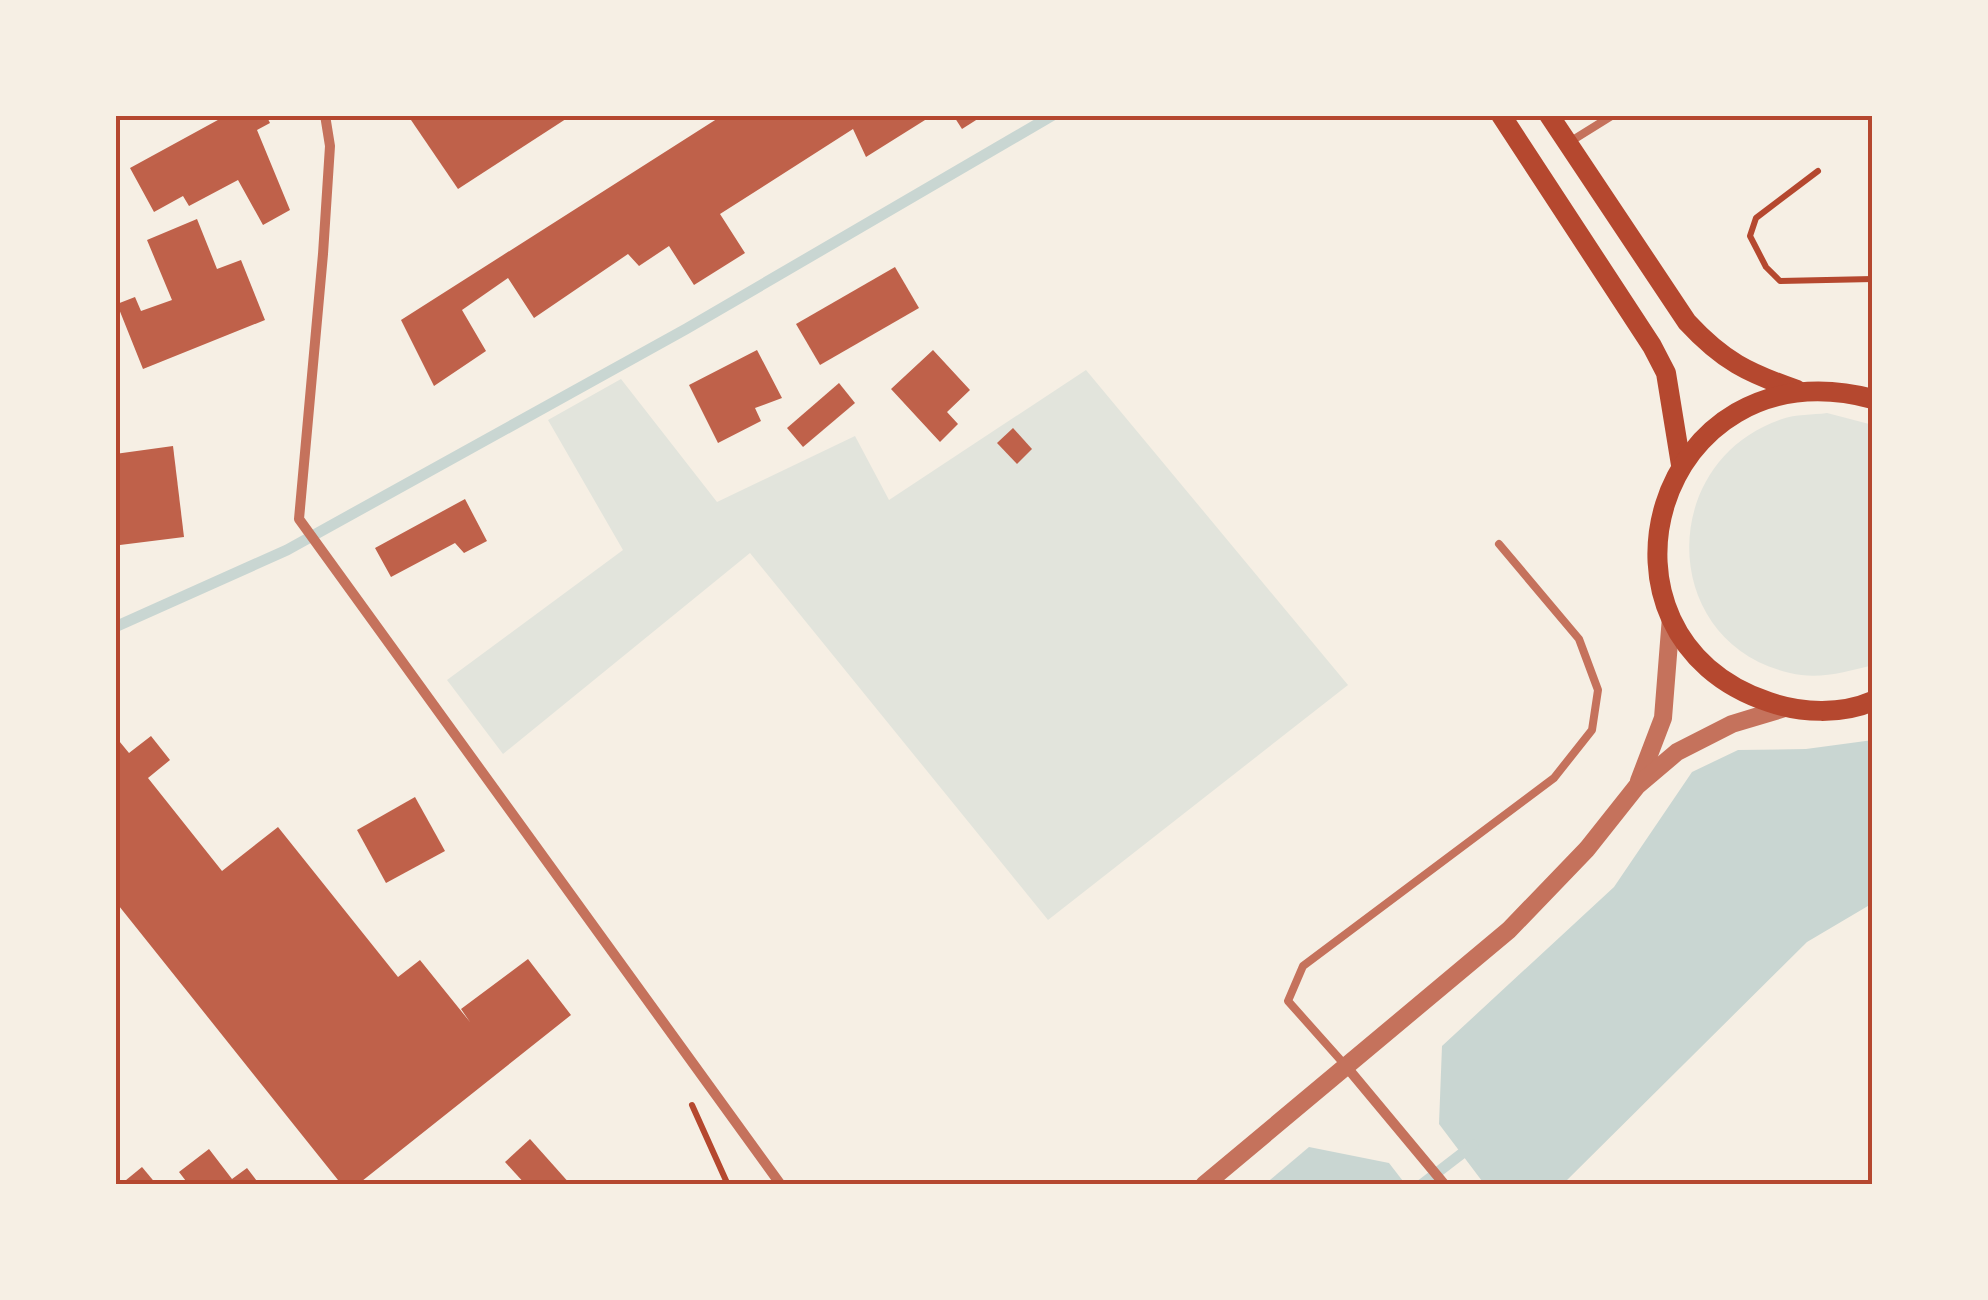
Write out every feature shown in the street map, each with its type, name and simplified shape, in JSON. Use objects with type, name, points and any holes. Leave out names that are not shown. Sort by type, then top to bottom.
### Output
[{"type":"main road","points":[[1500,115],[1652,346],[1670,391],[1681,465]]},
{"type":"main road","points":[[1549,115],[1687,322],[1710,347],[1741,370],[1797,390]]},
{"type":"main road","points":[[1873,398],[1840,390],[1797,390],[1752,403],[1712,428],[1681,465],[1664,500],[1657,540],[1659,579],[1671,617],[1690,649],[1717,676],[1749,696],[1784,708],[1825,711],[1873,701]]},
{"type":"street","points":[[328,115],[330,146],[299,519],[781,1185]]},
{"type":"street","points":[[1637,786],[1663,718],[1671,617]]},
{"type":"street","points":[[1204,1185],[1509,930],[1587,849],[1637,786],[1677,752],[1732,724],[1784,708]]},
{"type":"street","points":[[1345,1065],[1445,1185]]},
{"type":"lane","points":[[1568,143],[1612,115]]},
{"type":"lane","points":[[1345,1065],[1288,1001],[1303,966],[1554,778],[1592,730],[1598,690],[1579,639],[1498,544]]},
{"type":"path","points":[[1818,171],[1756,218],[1750,236],[1766,268],[1780,281],[1873,279]]},
{"type":"shaded area","points":[[1086,370],[1348,685],[1048,920],[750,553],[503,754],[447,680],[623,550],[548,420],[621,379],[717,502],[855,436],[889,500]]},
{"type":"shaded area","points":[[1827,413],[1873,425],[1873,665],[1811,676],[1790,673],[1747,655],[1715,627],[1696,591],[1689,550],[1694,510],[1712,472],[1741,441],[1782,419]]},
{"type":"shaded area","points":[[1873,740],[1873,903],[1807,942],[1562,1185],[1485,1185],[1439,1124],[1442,1046],[1614,887],[1692,772],[1738,750],[1806,749]]},
{"type":"shaded area","points":[[1309,1147],[1389,1163],[1406,1185],[1264,1185]]},
{"type":"building","points":[[227,115],[266,115],[270,123],[257,130],[290,210],[263,225],[238,180],[189,206],[183,196],[154,212],[130,168]]},
{"type":"building","points":[[418,115],[572,115],[458,189],[411,120]]},
{"type":"building","points":[[723,115],[933,115],[866,157],[853,129],[720,214],[745,253],[694,285],[669,246],[639,266],[628,254],[534,318],[508,278],[462,310],[486,351],[434,386],[401,320]]},
{"type":"building","points":[[953,115],[984,115],[962,129]]},
{"type":"building","points":[[197,219],[217,269],[241,260],[265,320],[143,369],[117,304],[135,297],[141,311],[172,300],[147,240]]},
{"type":"building","points":[[895,267],[919,308],[820,365],[796,324]]},
{"type":"building","points":[[757,350],[782,398],[755,408],[761,421],[718,443],[689,385]]},
{"type":"building","points":[[933,350],[970,390],[947,412],[958,424],[940,442],[891,389]]},
{"type":"building","points":[[839,383],[855,403],[803,447],[787,428]]},
{"type":"building","points":[[1013,428],[1032,449],[1017,464],[997,443]]},
{"type":"building","points":[[173,446],[184,537],[120,545],[115,454]]},
{"type":"building","points":[[465,499],[487,541],[464,553],[455,543],[391,577],[375,548]]},
{"type":"building","points":[[115,736],[129,753],[151,736],[170,760],[148,778],[222,871],[278,827],[398,977],[420,960],[470,1022],[461,1009],[528,959],[571,1015],[357,1185],[342,1185],[115,901]]},
{"type":"building","points":[[415,797],[445,851],[386,883],[357,830]]},
{"type":"building","points":[[530,1139],[571,1185],[526,1185],[505,1162]]},
{"type":"building","points":[[209,1149],[232,1179],[247,1168],[260,1185],[189,1185],[179,1172]]},
{"type":"building","points":[[142,1167],[157,1185],[120,1185]]},
{"type":"waterway","points":[[115,627],[287,550],[686,329],[1053,115]]},
{"type":"waterway","points":[[1421,1185],[1473,1145]]}]
